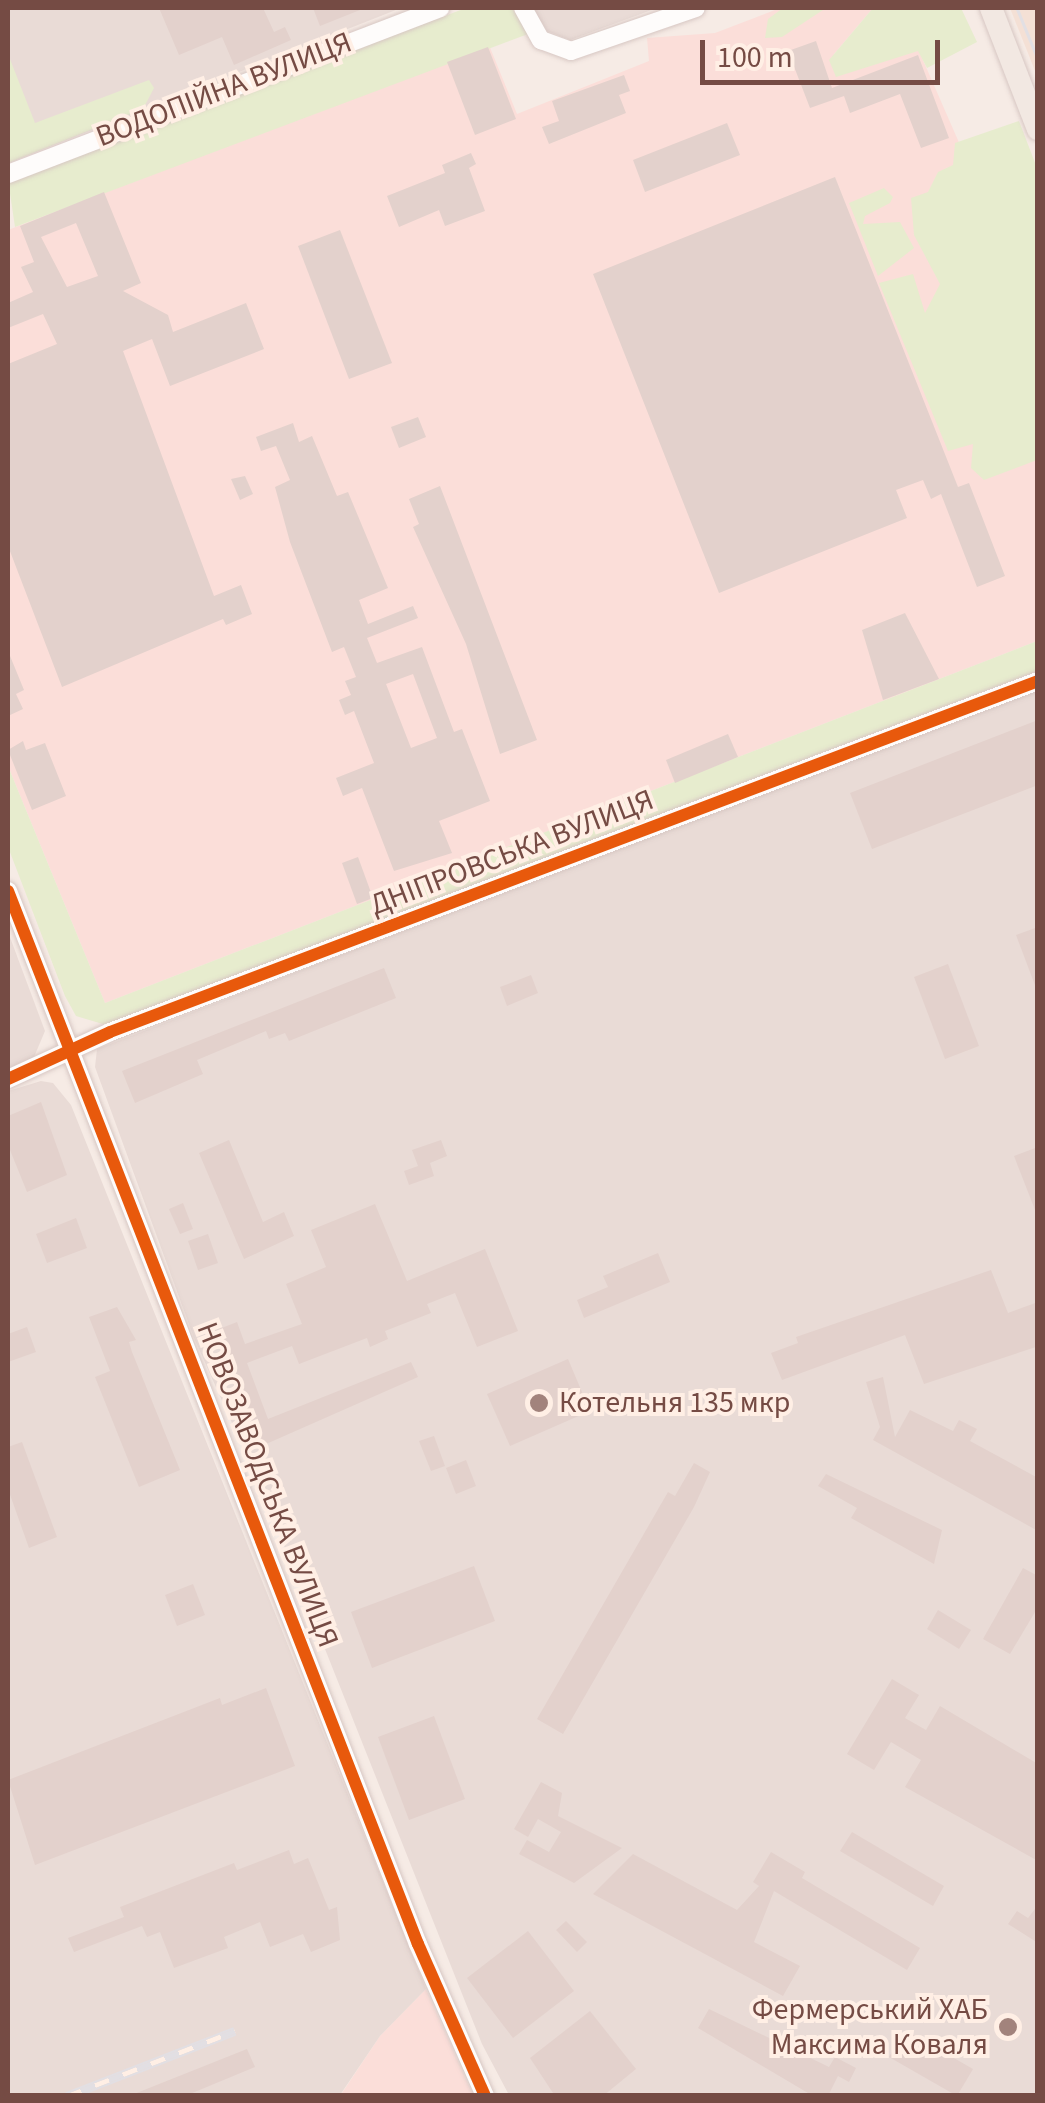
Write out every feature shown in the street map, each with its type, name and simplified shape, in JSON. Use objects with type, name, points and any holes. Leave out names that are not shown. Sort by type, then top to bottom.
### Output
[{"type":"main road","points":[[991,8],[1038,129]]},
{"type":"street","name":"ВОДОПІЙНА ВУЛИЦЯ","points":[[8,174],[440,8]]},
{"type":"street","points":[[523,8],[541,40],[571,51],[696,8]]},
{"type":"street","name":"ДНІПРОВСЬКА ВУЛИЦЯ","points":[[8,1079],[1038,681]]},
{"type":"street","name":"НОВОЗАВОДСЬКА ВУЛИЦЯ","points":[[8,891],[418,1944],[484,2096]]},
{"type":"shaded area","points":[[8,8],[401,8],[8,163]]},
{"type":"shaded area","points":[[533,8],[657,8],[570,40],[547,31]]},
{"type":"shaded area","points":[[780,8],[873,8],[834,54],[919,51],[1037,321],[1037,641],[105,1003],[8,766],[8,230],[489,45],[517,114],[649,61],[647,38],[715,33]]},
{"type":"shaded area","points":[[1010,8],[1037,8],[1037,76]]},
{"type":"shaded area","points":[[1037,687],[1038,2090],[1035,2095],[509,2095],[482,2044],[261,1488],[194,1338],[95,1067],[97,1049]]},
{"type":"shaded area","points":[[8,932],[45,1031],[34,1057],[8,1069]]},
{"type":"shaded area","points":[[41,1081],[53,1083],[71,1105],[426,1989],[380,2036],[340,2095],[8,2096],[8,1091]]},
{"type":"shaded area","points":[[426,1989],[473,2095],[340,2096],[380,2036]]},
{"type":"green space","points":[[466,8],[512,8],[528,34],[15,227],[8,180]]},
{"type":"green space","points":[[783,8],[826,8],[782,37],[765,38],[768,19]]},
{"type":"green space","points":[[873,8],[961,8],[977,42],[927,68],[918,51],[836,77],[829,60]]},
{"type":"green space","points":[[8,54],[35,123],[149,80],[154,88],[143,109],[8,163]]},
{"type":"green space","points":[[1019,121],[1037,168],[1037,460],[984,480],[971,468],[973,444],[948,451],[879,283],[913,274],[925,313],[940,284],[914,235],[911,198],[928,192],[938,172],[953,165],[955,143]]},
{"type":"green space","points":[[884,188],[893,197],[890,203],[865,216],[863,224],[900,222],[914,248],[878,276],[849,203]]},
{"type":"green space","points":[[1037,641],[1037,671],[106,1025],[76,1016],[8,847],[8,766],[105,1003]]},
{"type":"building","points":[[159,8],[263,8],[274,32],[285,27],[291,40],[234,65],[222,37],[179,55]]},
{"type":"building","points":[[313,8],[365,8],[320,26]]},
{"type":"building","points":[[816,41],[832,88],[918,55],[949,138],[921,148],[900,94],[850,113],[844,96],[810,108],[788,51]]},
{"type":"building","points":[[488,47],[516,119],[475,135],[447,62]]},
{"type":"building","points":[[624,75],[630,91],[619,95],[626,113],[549,144],[542,127],[559,121],[552,101]]},
{"type":"building","points":[[727,123],[740,155],[645,192],[633,160]]},
{"type":"building","points":[[471,153],[476,164],[469,168],[485,211],[445,226],[439,210],[399,227],[387,196],[445,173],[442,165]]},
{"type":"building","points":[[835,177],[958,487],[969,483],[1005,576],[977,587],[941,494],[931,499],[923,480],[896,490],[907,518],[719,593],[593,274]]},
{"type":"building","points":[[104,192],[141,283],[123,291],[168,315],[173,332],[246,303],[264,349],[170,386],[152,339],[123,351],[214,596],[241,585],[252,614],[226,625],[223,619],[62,687],[8,546],[8,364],[57,344],[43,314],[8,328],[8,303],[33,292],[21,267],[34,262],[20,226]],"holes":[[[76,223],[98,276],[67,287],[41,237]]]},
{"type":"building","points":[[340,230],[392,363],[349,379],[298,246]]},
{"type":"building","points":[[418,417],[426,437],[399,448],[391,427]]},
{"type":"building","points":[[293,423],[299,442],[312,436],[337,496],[348,492],[388,588],[359,600],[368,624],[413,606],[418,618],[367,638],[377,663],[422,647],[454,732],[462,729],[490,801],[439,821],[452,853],[394,871],[362,788],[343,796],[336,778],[374,763],[354,711],[345,715],[339,700],[351,695],[345,681],[356,677],[344,647],[332,652],[290,542],[275,487],[290,480],[276,446],[261,451],[256,437]],"holes":[[[413,674],[437,738],[411,748],[386,684]]]},
{"type":"building","points":[[245,476],[253,494],[240,500],[231,479]]},
{"type":"building","points":[[440,486],[537,740],[500,754],[466,644],[413,527],[419,524],[409,499]]},
{"type":"building","points":[[905,613],[939,679],[883,700],[862,630]]},
{"type":"building","points":[[8,651],[24,690],[16,694],[23,709],[8,716]]},
{"type":"building","points":[[1038,720],[1038,785],[872,849],[850,793]]},
{"type":"building","points":[[728,734],[738,757],[675,783],[666,760]]},
{"type":"building","points":[[23,741],[26,750],[45,743],[66,796],[32,810],[8,750]]},
{"type":"building","points":[[358,857],[373,898],[357,904],[342,863]]},
{"type":"building","points":[[1038,927],[1038,988],[1036,988],[1016,935]]},
{"type":"building","points":[[948,964],[979,1046],[945,1059],[914,977]]},
{"type":"building","points":[[384,968],[396,998],[289,1041],[285,1033],[269,1039],[266,1031],[197,1060],[203,1074],[135,1103],[122,1071]]},
{"type":"building","points":[[531,975],[538,993],[507,1006],[500,987]]},
{"type":"building","points":[[41,1102],[67,1175],[27,1192],[8,1145],[8,1116]]},
{"type":"building","points":[[229,1140],[263,1222],[284,1212],[294,1236],[244,1259],[199,1153]]},
{"type":"building","points":[[441,1140],[447,1156],[430,1163],[434,1176],[409,1185],[404,1171],[418,1166],[412,1150]]},
{"type":"building","points":[[1038,1147],[1038,1215],[1037,1215],[1014,1156]]},
{"type":"building","points":[[183,1203],[193,1229],[180,1234],[169,1209]]},
{"type":"building","points":[[375,1204],[407,1281],[485,1249],[518,1331],[477,1347],[455,1293],[427,1304],[431,1313],[385,1331],[388,1339],[370,1347],[367,1338],[299,1364],[292,1346],[247,1363],[268,1419],[411,1362],[418,1377],[257,1448],[214,1331],[237,1322],[245,1344],[302,1324],[286,1284],[326,1267],[311,1230]]},
{"type":"building","points":[[76,1218],[87,1248],[47,1263],[36,1234]]},
{"type":"building","points":[[208,1234],[218,1263],[198,1270],[188,1241]]},
{"type":"building","points":[[658,1253],[670,1282],[584,1318],[577,1300],[608,1287],[603,1276]]},
{"type":"building","points":[[991,1270],[1008,1313],[1038,1302],[1036,1347],[924,1384],[905,1335],[782,1380],[771,1353],[798,1343],[796,1337]]},
{"type":"building","points":[[117,1307],[136,1340],[129,1342],[132,1352],[180,1470],[139,1487],[95,1377],[110,1371],[89,1317]]},
{"type":"building","points":[[27,1327],[36,1352],[8,1362],[8,1334]]},
{"type":"building","name":"Котельня 135 мкр","points":[[568,1359],[590,1411],[510,1446],[487,1394]]},
{"type":"building","points":[[883,1377],[895,1437],[910,1410],[953,1431],[959,1420],[977,1429],[970,1441],[1038,1478],[1038,1531],[873,1440],[880,1427],[866,1382]]},
{"type":"building","points":[[434,1436],[445,1466],[431,1471],[419,1441]]},
{"type":"building","points":[[22,1442],[57,1537],[29,1548],[8,1489],[8,1447]]},
{"type":"building","points":[[466,1460],[476,1486],[456,1494],[446,1468]]},
{"type":"building","points":[[694,1463],[710,1472],[694,1507],[563,1734],[537,1719],[668,1492],[675,1496]]},
{"type":"building","points":[[826,1474],[942,1530],[934,1564],[851,1518],[857,1508],[818,1486]]},
{"type":"building","points":[[474,1566],[495,1621],[372,1668],[351,1612]]},
{"type":"building","points":[[1023,1568],[1038,1576],[1038,1607],[1010,1654],[983,1639]]},
{"type":"building","points":[[193,1584],[205,1615],[177,1626],[165,1595]]},
{"type":"building","points":[[938,1610],[971,1630],[959,1649],[927,1629]]},
{"type":"building","points":[[892,1679],[919,1695],[905,1718],[926,1730],[940,1706],[1038,1764],[1038,1861],[905,1787],[921,1760],[891,1742],[874,1770],[847,1754]]},
{"type":"building","points":[[266,1688],[295,1766],[35,1865],[8,1780],[220,1698],[222,1705]]},
{"type":"building","points":[[434,1716],[465,1799],[409,1820],[378,1737]]},
{"type":"building","points":[[541,1782],[562,1793],[558,1816],[622,1848],[574,1883],[519,1854],[527,1840],[549,1852],[561,1832],[538,1819],[528,1837],[514,1829]]},
{"type":"building","points":[[852,1832],[944,1886],[933,1906],[840,1851]]},
{"type":"building","points":[[289,1850],[294,1864],[308,1858],[329,1910],[337,1907],[340,1940],[311,1952],[303,1934],[270,1947],[260,1922],[224,1937],[228,1948],[174,1968],[160,1932],[147,1937],[142,1926],[74,1952],[68,1938],[124,1917],[120,1907],[234,1863],[237,1870]]},
{"type":"building","points":[[771,1852],[805,1872],[802,1878],[920,1948],[907,1970],[774,1891],[754,1942],[800,1966],[783,1996],[593,1894],[633,1854],[737,1910],[759,1886],[753,1882]]},
{"type":"building","points":[[1038,1905],[1038,1943],[1008,1924],[1017,1911],[1028,1918]]},
{"type":"building","points":[[566,1921],[587,1942],[577,1952],[556,1930]]},
{"type":"building","points":[[528,1931],[574,1991],[513,2038],[467,1978]]},
{"type":"building","points":[[709,2009],[829,2067],[835,2057],[856,2068],[849,2082],[838,2076],[828,2096],[813,2096],[698,2028]]},
{"type":"building","points":[[590,2011],[636,2069],[603,2096],[555,2096],[530,2058]]},
{"type":"building","points":[[905,2030],[973,2069],[957,2096],[889,2057]]},
{"type":"building","points":[[247,2049],[255,2067],[185,2096],[129,2096]]},
{"type":"tram line","points":[[1017,8],[1038,59]]},
{"type":"railway","points":[[67,2096],[235,2031]]},
{"type":"cycle path","points":[[8,1079],[110,1032],[1038,681]]},
{"type":"cycle path","points":[[8,891],[418,1944],[485,2096]]},
{"type":"place","name":"Котельня 135 мкр","points":[[539,1403]]},
{"type":"place","name":"Фермерський ХАБ Максима Коваля","points":[[1008,2027]]}]
